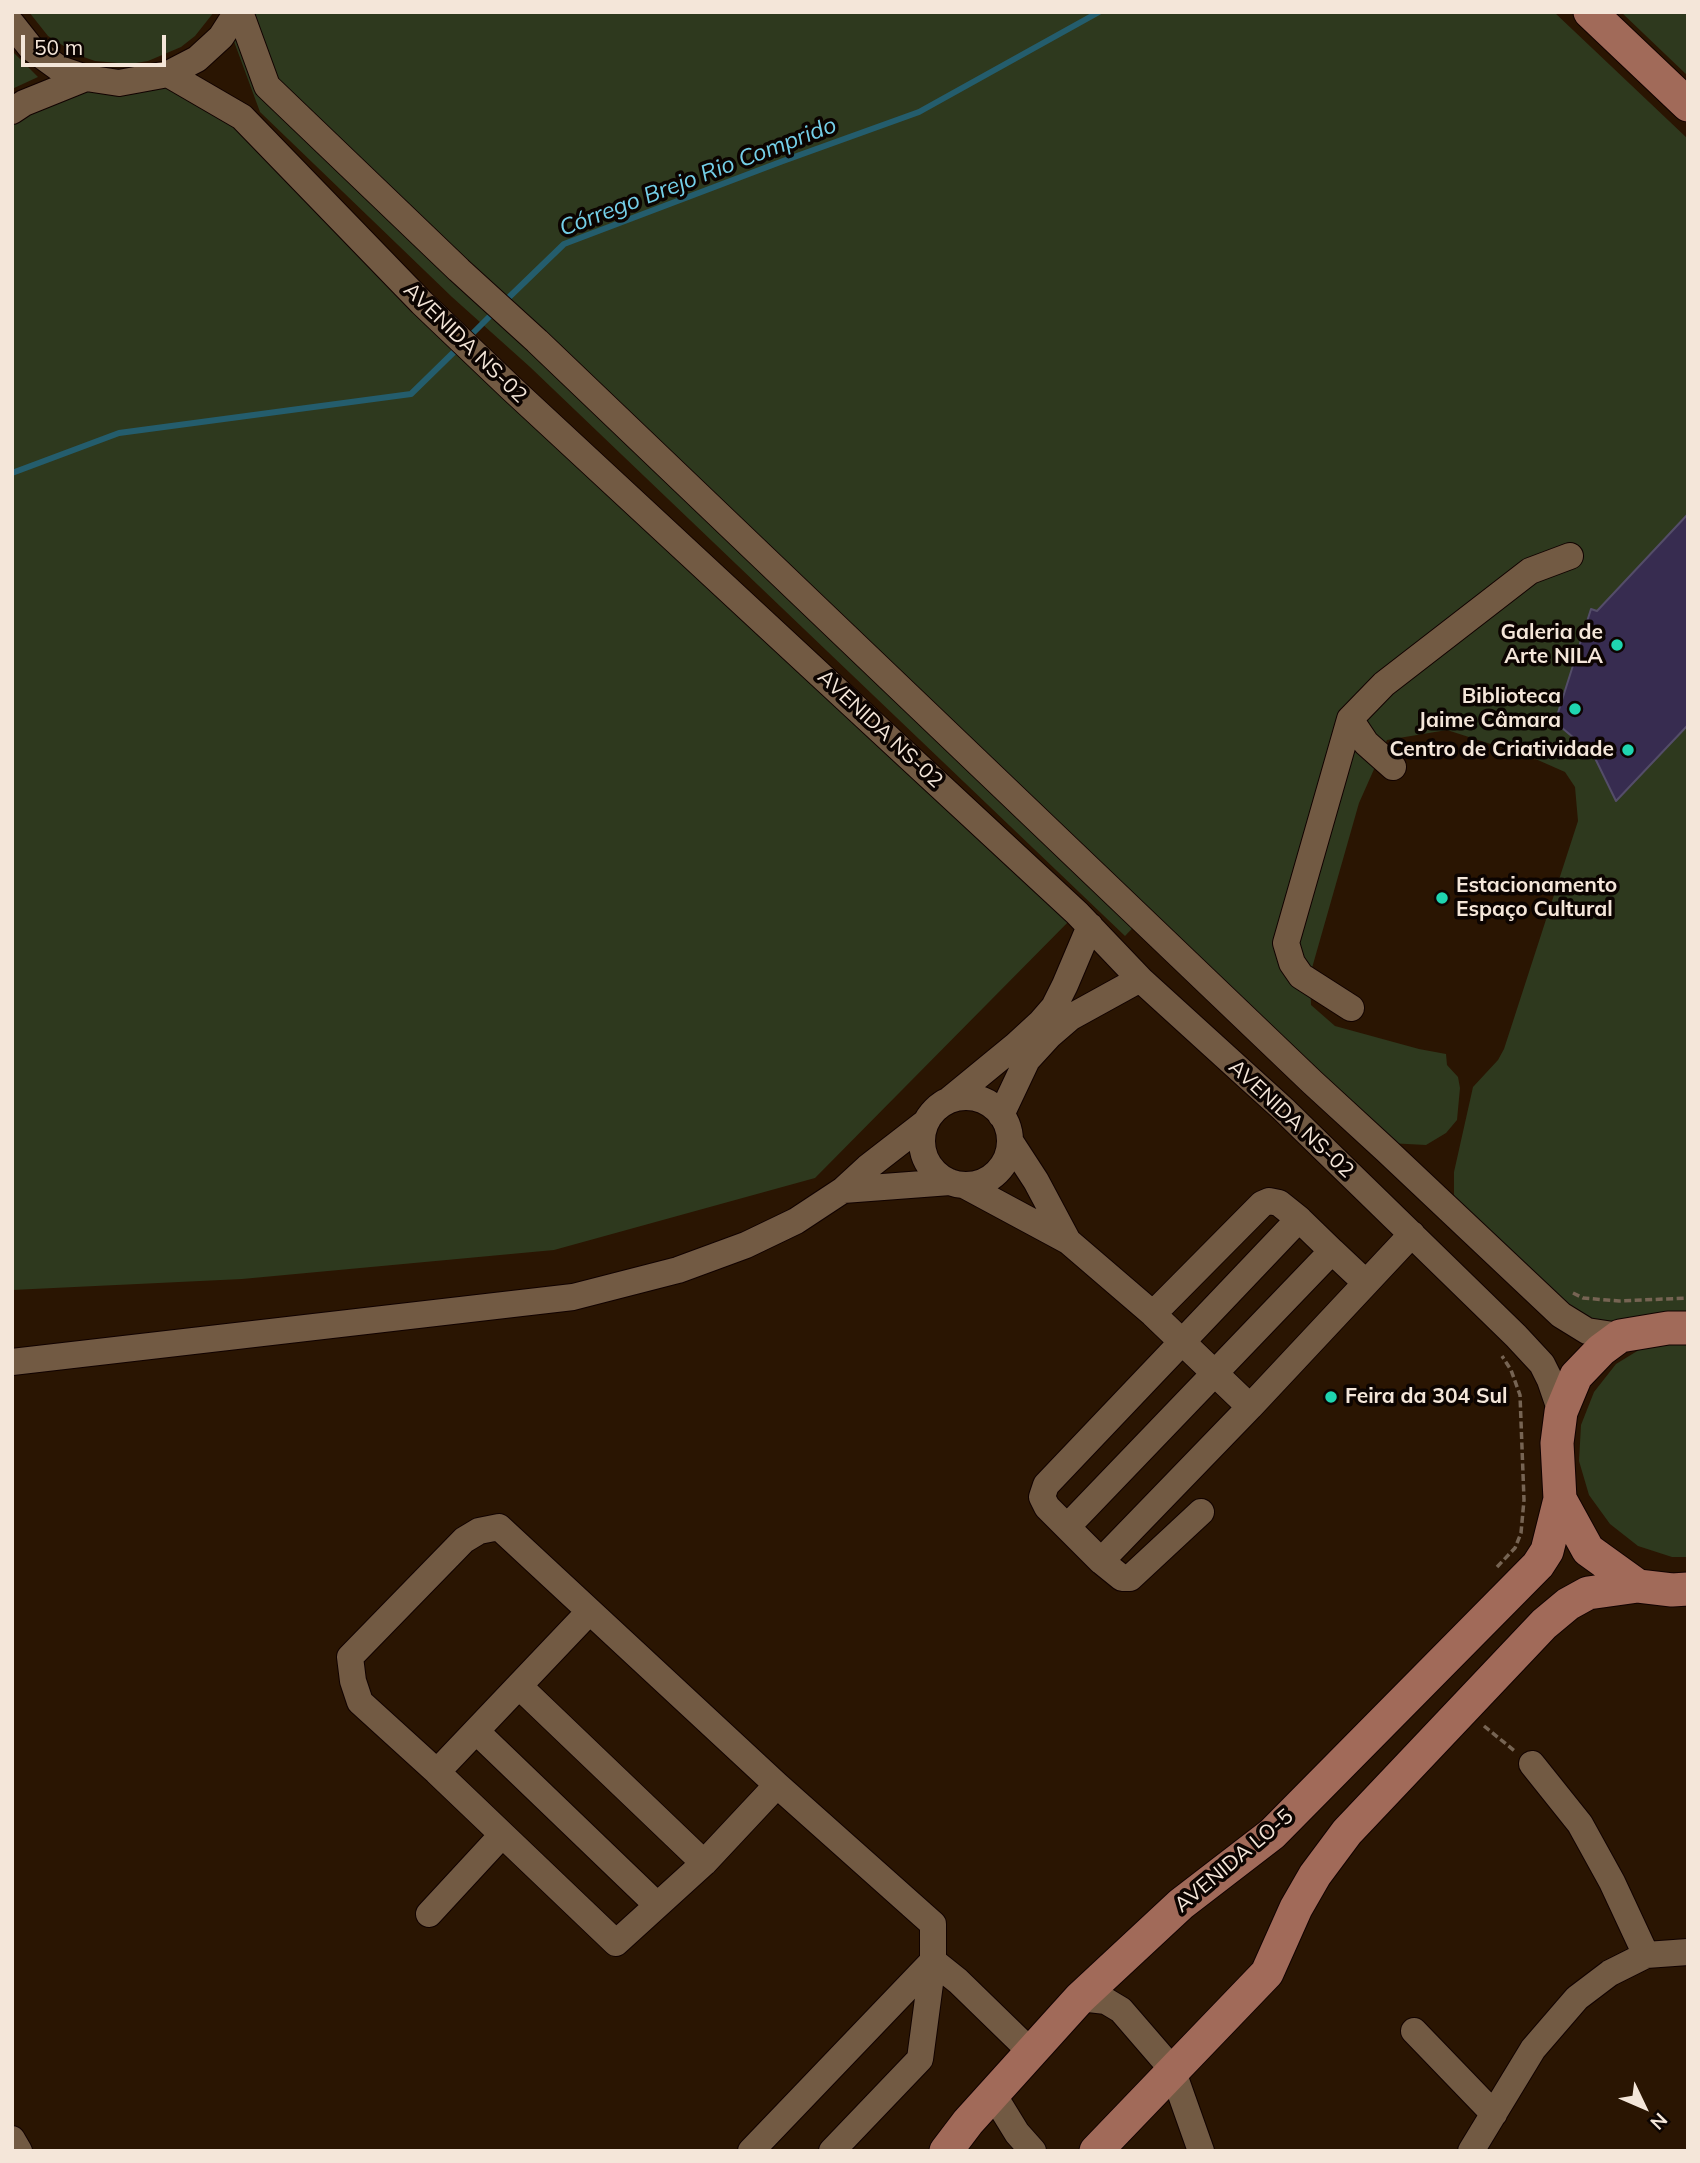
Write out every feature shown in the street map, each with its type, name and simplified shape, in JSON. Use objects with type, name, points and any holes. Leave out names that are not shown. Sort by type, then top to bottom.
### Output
[{"type":"main road","points":[[1590,12],[1688,105]]},
{"type":"main road","points":[[1638,1586],[1588,1550],[1560,1499],[1557,1443],[1561,1412],[1576,1376],[1601,1350],[1620,1336],[1668,1328],[1688,1328]]},
{"type":"main road","name":"AVENIDA LO-5","points":[[946,2151],[968,2122],[1080,1998],[1181,1904],[1272,1834],[1538,1565],[1547,1551],[1560,1499]]},
{"type":"main road","points":[[1096,2151],[1267,1973],[1296,1908],[1315,1875],[1347,1832],[1544,1624],[1568,1604],[1588,1593],[1638,1586],[1688,1589]]},
{"type":"street","points":[[12,23],[31,48],[60,69],[86,78],[119,83],[168,75],[197,59],[221,37],[238,12]]},
{"type":"street","name":"AVENIDA NS-02","points":[[238,12],[267,86],[459,270],[537,341],[1560,1315],[1587,1331],[1620,1336]]},
{"type":"street","name":"AVENIDA NS-02","points":[[168,75],[242,117],[422,303],[1090,926],[1140,979],[1283,1110],[1542,1364],[1561,1412]]},
{"type":"street","points":[[12,111],[24,103],[86,78]]},
{"type":"street","points":[[1351,1008],[1301,976],[1292,963],[1286,943],[1350,719],[1384,684],[1530,571],[1570,556]]},
{"type":"street","points":[[1350,719],[1366,743],[1393,767]]},
{"type":"street","points":[[12,1362],[573,1297],[678,1270],[746,1245],[796,1221],[843,1191],[877,1159],[926,1122],[936,1109],[1041,1022],[1054,1007],[1090,926]]},
{"type":"street","points":[[1001,1115],[1027,1060],[1049,1035],[1071,1017],[1140,979]]},
{"type":"street","points":[[843,1191],[978,1183],[990,1178],[1001,1168],[1007,1155],[1010,1141],[1008,1127],[1001,1115],[983,1100],[972,1097],[948,1100]]},
{"type":"street","points":[[926,1122],[922,1139],[925,1157],[934,1172],[1068,1241],[1153,1314],[1250,1407]]},
{"type":"street","points":[[1010,1141],[1036,1181],[1068,1241]]},
{"type":"street","points":[[1153,1314],[1269,1201],[1279,1203],[1299,1219],[1366,1283]]},
{"type":"street","points":[[1201,1512],[1130,1578],[1122,1578],[1047,1507],[1042,1497],[1046,1485],[1299,1219]]},
{"type":"street","points":[[1101,1561],[1412,1234]]},
{"type":"street","points":[[1067,1527],[1332,1251]]},
{"type":"street","points":[[777,1785],[704,1863],[616,1943],[360,1702],[353,1681],[350,1657],[464,1540],[480,1531],[499,1527],[777,1785],[933,1924],[933,1961],[920,2059],[832,2151]]},
{"type":"street","points":[[437,1772],[589,1612]]},
{"type":"street","points":[[519,1686],[704,1863]]},
{"type":"street","points":[[477,1731],[657,1905]]},
{"type":"street","points":[[1532,1764],[1580,1824],[1612,1882],[1646,1955]]},
{"type":"street","points":[[429,1914],[502,1835]]},
{"type":"street","points":[[1471,2151],[1533,2049],[1577,1998],[1610,1973],[1646,1955],[1688,1952]]},
{"type":"street","points":[[933,1961],[958,1981],[1031,2052]]},
{"type":"street","points":[[751,2151],[933,1961]]},
{"type":"street","points":[[1080,1998],[1106,2001],[1121,2010],[1172,2070],[1201,2151]]},
{"type":"street","points":[[1413,2031],[1494,2114]]},
{"type":"street","points":[[993,2094],[1017,2133],[1033,2151]]},
{"type":"street","points":[[12,2139],[19,2151]]},
{"type":"path","points":[[1565,1290],[1583,1298],[1619,1301],[1688,1298]]},
{"type":"path","points":[[1489,1575],[1515,1548],[1521,1533],[1524,1500],[1520,1395],[1511,1370],[1500,1354]]},
{"type":"path","points":[[1464,1708],[1532,1764]]},
{"type":"green space","points":[[29,12],[214,12],[195,36],[181,47],[148,61],[130,64],[95,61],[78,55],[48,36]]},
{"type":"green space","points":[[239,12],[1554,12],[1688,139],[1688,1325],[1590,1326],[1467,1221],[1454,1195],[1454,1172],[1473,1087],[1498,1060],[1504,1049],[1578,821],[1575,787],[1565,772],[1531,757],[1447,730],[1387,740],[1359,803],[1310,975],[1311,1005],[1335,1026],[1446,1054],[1447,1065],[1458,1077],[1460,1088],[1457,1120],[1446,1133],[1426,1145],[1388,1143],[1146,914],[1125,936],[260,112],[232,36]]},
{"type":"green space","points":[[1621,12],[1688,12],[1688,76]]},
{"type":"green space","points":[[12,51],[38,77],[12,89]]},
{"type":"green space","points":[[168,74],[242,117],[1077,913],[815,1178],[554,1250],[242,1279],[12,1290],[12,111],[24,103]]},
{"type":"green space","points":[[1688,1336],[1688,1557],[1672,1557],[1638,1546],[1610,1524],[1589,1495],[1579,1461],[1581,1425],[1594,1392],[1616,1364],[1647,1345]]},
{"type":"building","points":[[1688,514],[1688,725],[1616,801],[1593,754],[1555,722],[1591,609],[1597,611]]},
{"type":"waterway","name":"Córrego Brejo Rio Comprido","points":[[503,303],[564,244],[919,112],[1099,12]]},
{"type":"waterway","name":"Córrego Brejo Rio Comprido","points":[[468,338],[495,311]]},
{"type":"waterway","name":"Córrego Brejo Rio Comprido","points":[[12,473],[119,433],[411,394],[458,348]]},
{"type":"place","name":"Galeria de Arte NILA","points":[[1617,645]]},
{"type":"place","name":"Biblioteca Jaime Câmara","points":[[1575,709]]},
{"type":"place","name":"Centro de Criatividade","points":[[1628,750]]},
{"type":"place","name":"Estacionamento Espaço Cultural","points":[[1442,898]]},
{"type":"place","name":"Feira da 304 Sul","points":[[1331,1397]]}]
